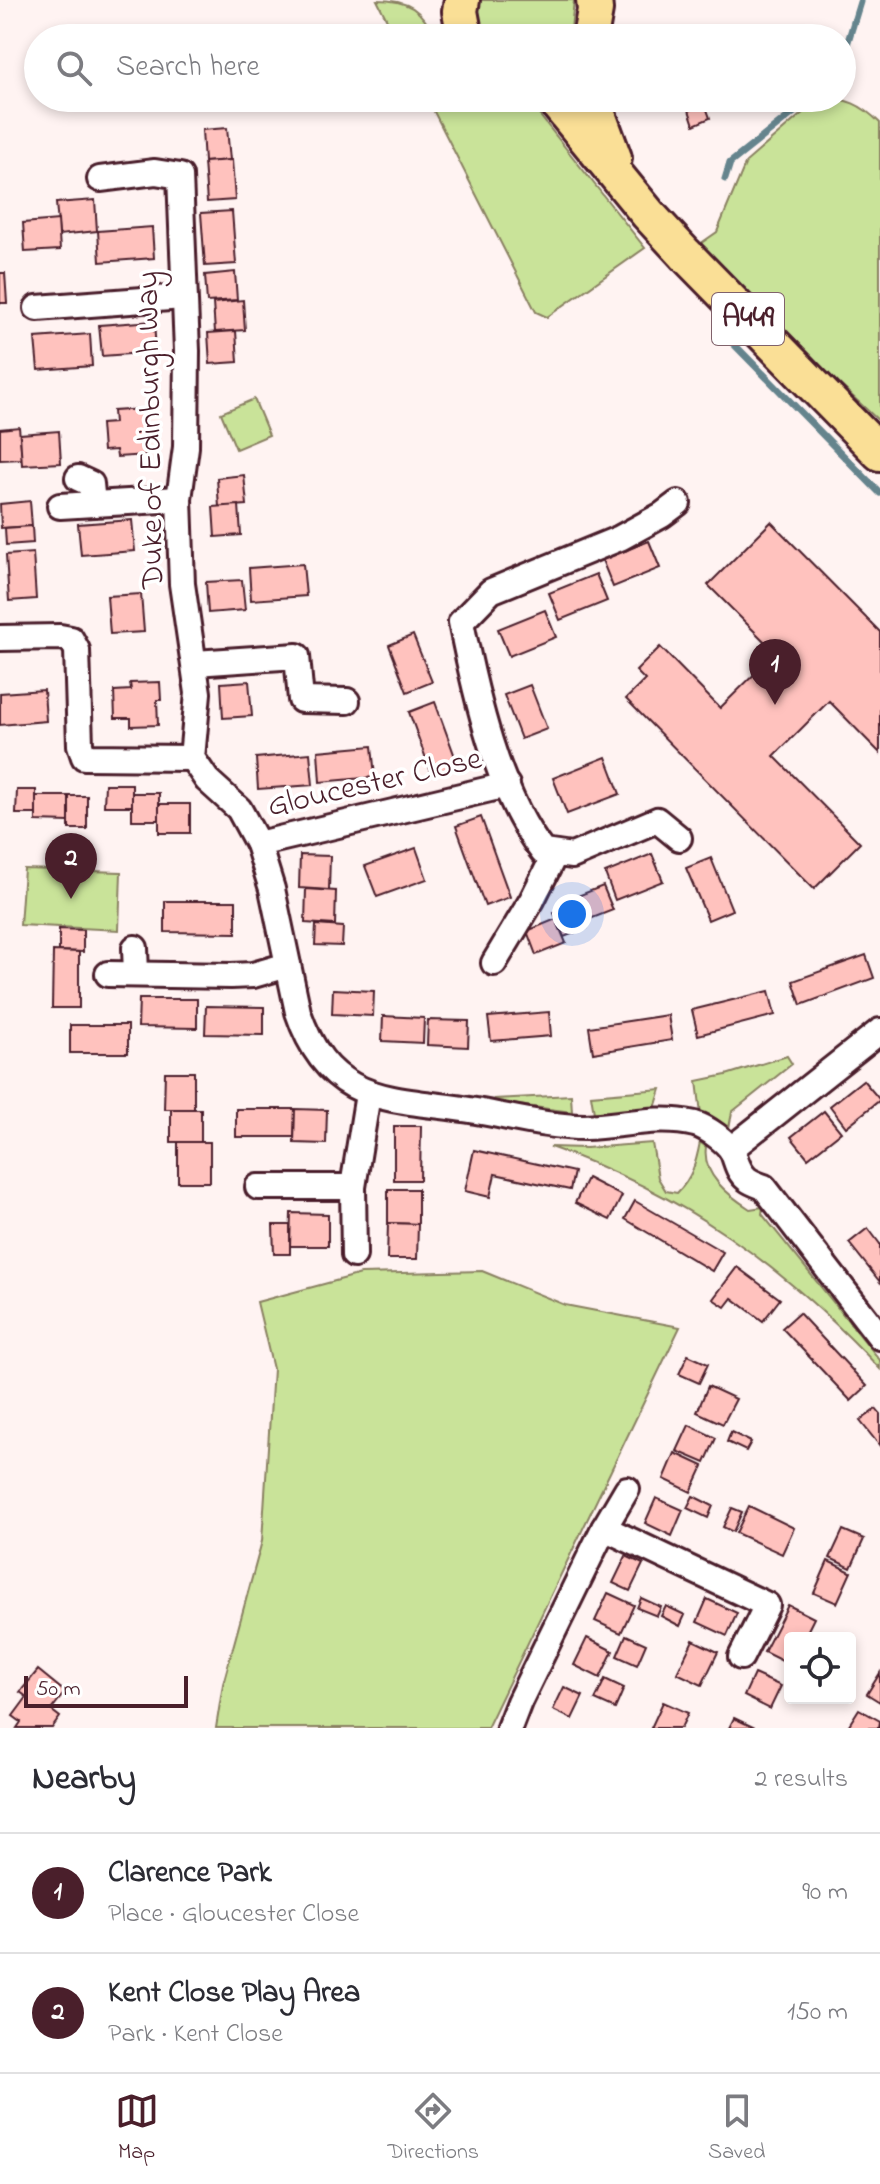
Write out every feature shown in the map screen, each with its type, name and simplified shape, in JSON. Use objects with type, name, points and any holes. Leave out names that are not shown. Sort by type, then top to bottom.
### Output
[{"type":"highway","points":[[462,0],[462,24]]},
{"type":"highway","points":[[592,24],[594,0]]},
{"type":"highway","name":"A449","points":[[562,112],[648,214],[702,272],[880,453]]},
{"type":"highway","name":"A449","points":[[597,112],[622,180]]},
{"type":"street","name":"Duke of Edinburgh Way","points":[[100,179],[155,172],[180,176],[187,351],[186,447],[179,499],[182,584],[198,693],[192,758]]},
{"type":"street","points":[[37,308],[79,293],[183,297]]},
{"type":"street","points":[[78,478],[91,484],[93,504]]},
{"type":"street","points":[[60,506],[179,499]]},
{"type":"street","name":"Gloucester Close","points":[[555,854],[543,852],[534,841],[507,785],[474,687],[461,622],[491,591],[620,538],[678,503]]},
{"type":"street","points":[[0,638],[71,639],[77,650],[80,745],[84,757],[192,758],[207,780],[239,809],[258,844],[272,889],[304,1031],[321,1060],[341,1077],[368,1094],[410,1104],[475,1111],[520,1121],[584,1127],[656,1120],[699,1125],[731,1149],[737,1167],[747,1179],[764,1187],[880,1337]]},
{"type":"street","points":[[195,663],[277,646],[297,656],[301,700],[347,701]]},
{"type":"street","name":"Gloucester Close","points":[[258,844],[507,785]]},
{"type":"street","points":[[494,963],[555,854],[572,856],[657,820],[679,838]]},
{"type":"street","points":[[135,948],[136,974]]},
{"type":"street","points":[[108,974],[253,975],[288,965]]},
{"type":"street","points":[[731,1149],[880,1031]]},
{"type":"street","points":[[354,1255],[353,1187],[368,1094]]},
{"type":"street","points":[[258,1187],[353,1187]]},
{"type":"street","points":[[509,1728],[604,1528],[627,1489]]},
{"type":"street","points":[[604,1528],[767,1605],[741,1657]]},
{"type":"green space","points":[[377,0],[406,4],[427,24],[389,24]]},
{"type":"green space","points":[[474,0],[574,0],[572,24],[478,24]]},
{"type":"green space","points":[[856,105],[880,123],[880,422],[694,248],[717,232],[746,162],[804,112],[856,112]]},
{"type":"green space","points":[[434,112],[537,112],[645,248],[547,317],[536,312]]},
{"type":"green space","points":[[254,399],[269,435],[236,449],[221,413]]},
{"type":"green space","points":[[24,869],[121,872],[119,930],[20,925]]},
{"type":"green space","points":[[787,1056],[792,1064],[732,1112],[729,1128],[701,1114],[697,1081]]},
{"type":"green space","points":[[661,1089],[655,1108],[594,1113],[591,1095]]},
{"type":"green space","points":[[571,1095],[572,1112],[495,1102],[494,1099]]},
{"type":"green space","points":[[700,1142],[706,1147],[708,1167],[718,1183],[750,1209],[763,1207],[762,1214],[880,1360],[880,1369],[807,1298],[729,1237],[644,1186],[550,1147],[586,1148],[652,1143],[658,1178],[666,1191],[677,1193],[693,1170]]},
{"type":"green space","points":[[482,1271],[565,1305],[680,1327],[487,1728],[216,1728],[223,1684],[262,1541],[273,1369],[257,1302],[361,1274]]},
{"type":"building","points":[[690,112],[708,112],[710,118],[694,125]]},
{"type":"building","points":[[227,128],[230,160],[204,162],[202,130]]},
{"type":"building","points":[[232,160],[235,200],[207,202],[204,162]]},
{"type":"building","points":[[95,200],[97,231],[59,235],[56,203]]},
{"type":"building","points":[[232,211],[236,264],[205,266],[201,213]]},
{"type":"building","points":[[58,220],[60,250],[25,252],[23,223]]},
{"type":"building","points":[[152,227],[154,258],[100,262],[98,231]]},
{"type":"building","points":[[235,272],[237,300],[207,302],[205,275]]},
{"type":"building","points":[[0,273],[5,273],[7,303],[0,303]]},
{"type":"building","points":[[243,300],[245,330],[215,332],[213,303]]},
{"type":"building","points":[[154,321],[156,352],[102,356],[99,325]]},
{"type":"building","points":[[236,331],[238,362],[210,364],[208,333]]},
{"type":"building","points":[[90,334],[92,366],[38,370],[35,338]]},
{"type":"building","points":[[143,409],[147,455],[117,457],[116,450],[103,451],[101,424],[114,423],[113,411]]},
{"type":"building","points":[[19,427],[22,459],[0,460],[0,429]]},
{"type":"building","points":[[59,431],[61,463],[22,465],[20,434]]},
{"type":"building","points":[[244,475],[247,505],[219,507],[217,478]]},
{"type":"building","points":[[30,501],[32,526],[1,528],[0,504]]},
{"type":"building","points":[[239,505],[241,535],[215,537],[213,507]]},
{"type":"building","points":[[132,520],[135,551],[81,555],[78,524]]},
{"type":"building","points":[[771,522],[880,632],[880,753],[829,701],[774,756],[860,843],[814,889],[626,699],[645,680],[636,671],[660,647],[720,708],[776,653],[708,585]]},
{"type":"building","points":[[32,526],[33,543],[6,545],[5,528]]},
{"type":"building","points":[[649,541],[660,568],[613,587],[602,560]]},
{"type":"building","points":[[33,553],[36,599],[9,601],[6,555]]},
{"type":"building","points":[[303,564],[306,596],[251,600],[249,568]]},
{"type":"building","points":[[596,574],[607,601],[560,620],[549,593]]},
{"type":"building","points":[[242,580],[245,610],[208,613],[206,582]]},
{"type":"building","points":[[141,594],[144,632],[110,634],[107,596]]},
{"type":"building","points":[[545,610],[556,637],[509,656],[498,629]]},
{"type":"building","points":[[413,635],[432,682],[407,692],[389,645]]},
{"type":"building","points":[[249,681],[252,716],[223,718],[221,683]]},
{"type":"building","points":[[160,682],[158,725],[131,726],[131,718],[115,718],[114,691],[131,690],[130,683]]},
{"type":"building","points":[[530,685],[547,729],[521,739],[504,695]]},
{"type":"building","points":[[44,690],[46,721],[0,725],[0,693]]},
{"type":"building","points":[[435,702],[458,765],[432,775],[409,712]]},
{"type":"building","points":[[372,746],[375,777],[320,782],[318,751]]},
{"type":"building","points":[[310,753],[313,785],[258,789],[256,758]]},
{"type":"building","points":[[606,757],[620,794],[567,814],[553,778]]},
{"type":"building","points":[[105,784],[132,784],[132,806],[104,806]]},
{"type":"building","points":[[17,790],[36,790],[36,814],[16,814]]},
{"type":"building","points":[[132,793],[159,793],[159,820],[132,820]]},
{"type":"building","points":[[36,796],[69,796],[69,822],[36,821]]},
{"type":"building","points":[[69,796],[87,796],[87,829],[69,829]]},
{"type":"building","points":[[159,804],[190,804],[190,833],[159,833]]},
{"type":"building","points":[[481,817],[510,897],[485,906],[456,826]]},
{"type":"building","points":[[416,848],[427,879],[377,897],[365,866]]},
{"type":"building","points":[[652,854],[663,881],[615,900],[605,873]]},
{"type":"building","points":[[300,855],[330,856],[329,890],[299,888]]},
{"type":"building","points":[[711,858],[732,910],[708,920],[686,868]]},
{"type":"building","points":[[603,886],[613,910],[585,921],[575,897]]},
{"type":"building","points":[[306,889],[336,891],[335,925],[305,923]]},
{"type":"building","points":[[165,901],[236,901],[236,933],[165,932]]},
{"type":"building","points":[[578,904],[587,928],[564,937],[554,913]]},
{"type":"building","points":[[556,919],[566,943],[536,955],[527,931]]},
{"type":"building","points":[[316,925],[343,927],[342,946],[315,945]]},
{"type":"building","points":[[59,929],[83,930],[83,952],[59,951]]},
{"type":"building","points":[[53,951],[79,952],[79,1008],[52,1008]]},
{"type":"building","points":[[866,955],[874,978],[801,1005],[793,981]]},
{"type":"building","points":[[333,989],[374,991],[373,1016],[332,1014]]},
{"type":"building","points":[[769,991],[775,1015],[698,1035],[692,1010]]},
{"type":"building","points":[[139,999],[197,999],[197,1028],[138,1027]]},
{"type":"building","points":[[206,1006],[264,1007],[264,1035],[205,1034]]},
{"type":"building","points":[[549,1012],[551,1036],[491,1041],[488,1017]]},
{"type":"building","points":[[668,1015],[672,1040],[593,1053],[589,1027]]},
{"type":"building","points":[[383,1016],[424,1018],[423,1043],[382,1041]]},
{"type":"building","points":[[428,1020],[469,1021],[468,1047],[427,1045]]},
{"type":"building","points":[[70,1025],[128,1025],[128,1053],[70,1053]]},
{"type":"building","points":[[165,1072],[194,1072],[194,1109],[164,1109]]},
{"type":"building","points":[[863,1080],[880,1100],[846,1127],[830,1106]]},
{"type":"building","points":[[171,1109],[201,1109],[201,1142],[171,1142]]},
{"type":"building","points":[[236,1109],[295,1109],[294,1137],[236,1137]]},
{"type":"building","points":[[295,1109],[327,1110],[326,1144],[294,1143]]},
{"type":"building","points":[[824,1111],[841,1132],[808,1158],[791,1137]]},
{"type":"building","points":[[394,1126],[421,1126],[420,1180],[394,1180]]},
{"type":"building","points":[[178,1142],[210,1142],[210,1182],[178,1182]]},
{"type":"building","points":[[474,1150],[574,1172],[570,1190],[495,1174],[490,1197],[465,1191]]},
{"type":"building","points":[[587,1178],[622,1196],[610,1220],[575,1203]]},
{"type":"building","points":[[388,1189],[418,1189],[418,1224],[388,1223]]},
{"type":"building","points":[[635,1201],[723,1252],[712,1271],[625,1219]]},
{"type":"building","points":[[291,1213],[328,1214],[328,1246],[290,1246]]},
{"type":"building","points":[[388,1223],[418,1224],[417,1259],[387,1259]]},
{"type":"building","points":[[273,1225],[290,1225],[290,1254],[274,1254]]},
{"type":"building","points":[[868,1228],[880,1244],[880,1282],[849,1243]]},
{"type":"building","points":[[737,1267],[780,1299],[763,1321],[732,1298],[725,1307],[713,1299]]},
{"type":"building","points":[[799,1313],[867,1386],[851,1401],[782,1328]]},
{"type":"building","points":[[688,1355],[708,1364],[699,1383],[679,1374]]},
{"type":"building","points":[[708,1386],[736,1399],[723,1424],[697,1412]]},
{"type":"building","points":[[876,1409],[880,1414],[880,1446],[860,1421]]},
{"type":"building","points":[[689,1425],[716,1438],[705,1463],[677,1451]]},
{"type":"building","points":[[731,1432],[751,1442],[746,1451],[727,1442]]},
{"type":"building","points":[[675,1453],[703,1466],[691,1492],[664,1479]]},
{"type":"building","points":[[693,1496],[713,1506],[708,1518],[687,1508]]},
{"type":"building","points":[[656,1498],[683,1510],[672,1536],[645,1523]]},
{"type":"building","points":[[749,1506],[794,1528],[782,1554],[736,1533]]},
{"type":"building","points":[[732,1508],[742,1512],[733,1532],[723,1527]]},
{"type":"building","points":[[843,1530],[864,1539],[851,1568],[830,1558]]},
{"type":"building","points":[[626,1556],[643,1564],[630,1591],[613,1583]]},
{"type":"building","points":[[828,1561],[851,1572],[837,1603],[814,1593]]},
{"type":"building","points":[[608,1593],[634,1605],[621,1633],[595,1621]]},
{"type":"building","points":[[641,1598],[661,1607],[657,1616],[637,1608]]},
{"type":"building","points":[[707,1599],[737,1613],[727,1636],[697,1622]]},
{"type":"building","points":[[788,1605],[814,1618],[807,1632],[784,1632],[784,1662],[764,1652]]},
{"type":"building","points":[[666,1606],[685,1615],[680,1626],[661,1616]]},
{"type":"building","points":[[626,1635],[646,1644],[637,1665],[617,1656]]},
{"type":"building","points":[[587,1638],[613,1651],[600,1678],[574,1665]]},
{"type":"building","points":[[693,1640],[718,1652],[702,1685],[677,1673]]},
{"type":"building","points":[[38,1670],[65,1692],[51,1710],[60,1717],[52,1728],[17,1728],[21,1722],[13,1716],[27,1697],[20,1692]]},
{"type":"building","points":[[880,1673],[880,1702],[867,1694]]},
{"type":"building","points":[[754,1674],[781,1686],[770,1709],[744,1696]]},
{"type":"building","points":[[605,1679],[624,1688],[615,1709],[595,1700]]},
{"type":"building","points":[[564,1687],[583,1696],[572,1719],[553,1710]]},
{"type":"building","points":[[663,1702],[688,1713],[681,1728],[651,1728]]},
{"type":"building","points":[[859,1709],[880,1721],[879,1728],[847,1728]]},
{"type":"building","points":[[734,1718],[755,1728],[729,1728]]},
{"type":"waterway","points":[[853,24],[860,2]]},
{"type":"waterway","points":[[725,179],[730,163],[794,112]]},
{"type":"waterway","points":[[722,332],[880,493]]},
{"type":"place","name":"Clarence Park","points":[[775,705]]},
{"type":"place","name":"Kent Close Play Area","points":[[71,899]]}]
